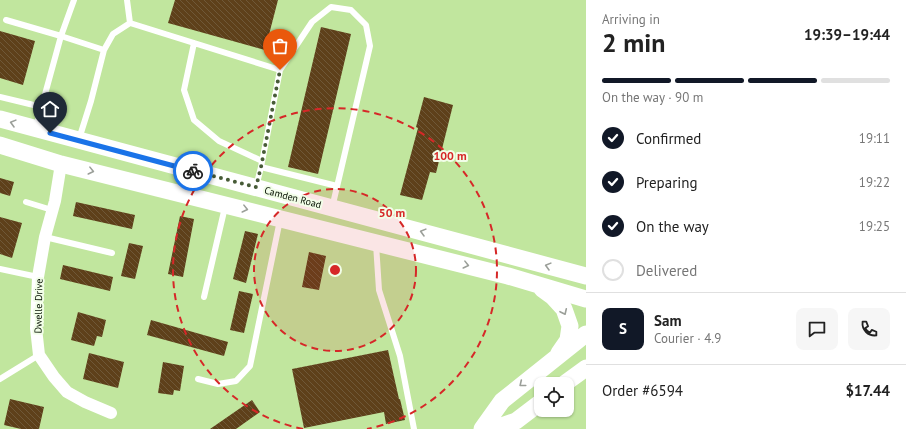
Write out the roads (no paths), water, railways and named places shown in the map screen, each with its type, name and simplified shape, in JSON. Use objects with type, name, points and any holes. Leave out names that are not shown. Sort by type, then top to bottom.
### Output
[{"type":"street","name":"Camden Road","points":[[0,119],[586,276]]},
{"type":"street","points":[[0,145],[61,164],[508,276],[586,299]]},
{"type":"street","name":"Dwelle Drive","points":[[61,164],[38,277],[36,328],[39,355],[54,377],[67,392],[85,402],[111,413]]},
{"type":"street","points":[[538,285],[553,297],[564,309],[570,326],[568,340],[555,359]]},
{"type":"street","points":[[482,429],[502,401],[586,334]]},
{"type":"street","points":[[574,377],[586,368]]},
{"type":"street","points":[[494,429],[516,420],[534,407]]},
{"type":"lane","points":[[36,129],[60,36],[74,0]]},
{"type":"lane","points":[[127,0],[130,23]]},
{"type":"lane","points":[[256,187],[262,164],[280,70],[312,22],[331,7],[351,10],[366,25],[370,46],[332,208]]},
{"type":"lane","points":[[6,20],[104,50]]},
{"type":"lane","points":[[130,23],[280,70]]},
{"type":"lane","points":[[79,140],[104,50],[113,34],[130,23]]},
{"type":"lane","points":[[194,43],[184,90],[194,120],[220,141],[262,164],[338,183]]},
{"type":"lane","points":[[0,97],[42,107]]},
{"type":"lane","points":[[26,202],[52,210]]},
{"type":"lane","points":[[204,297],[226,205]]},
{"type":"lane","points":[[198,379],[218,384],[236,381],[250,366],[280,218]]},
{"type":"lane","points":[[45,237],[112,253]]},
{"type":"lane","points":[[375,242],[379,290],[400,356],[414,429]]},
{"type":"lane","points":[[0,269],[38,277]]},
{"type":"lane","points":[[0,379],[39,355]]}]
